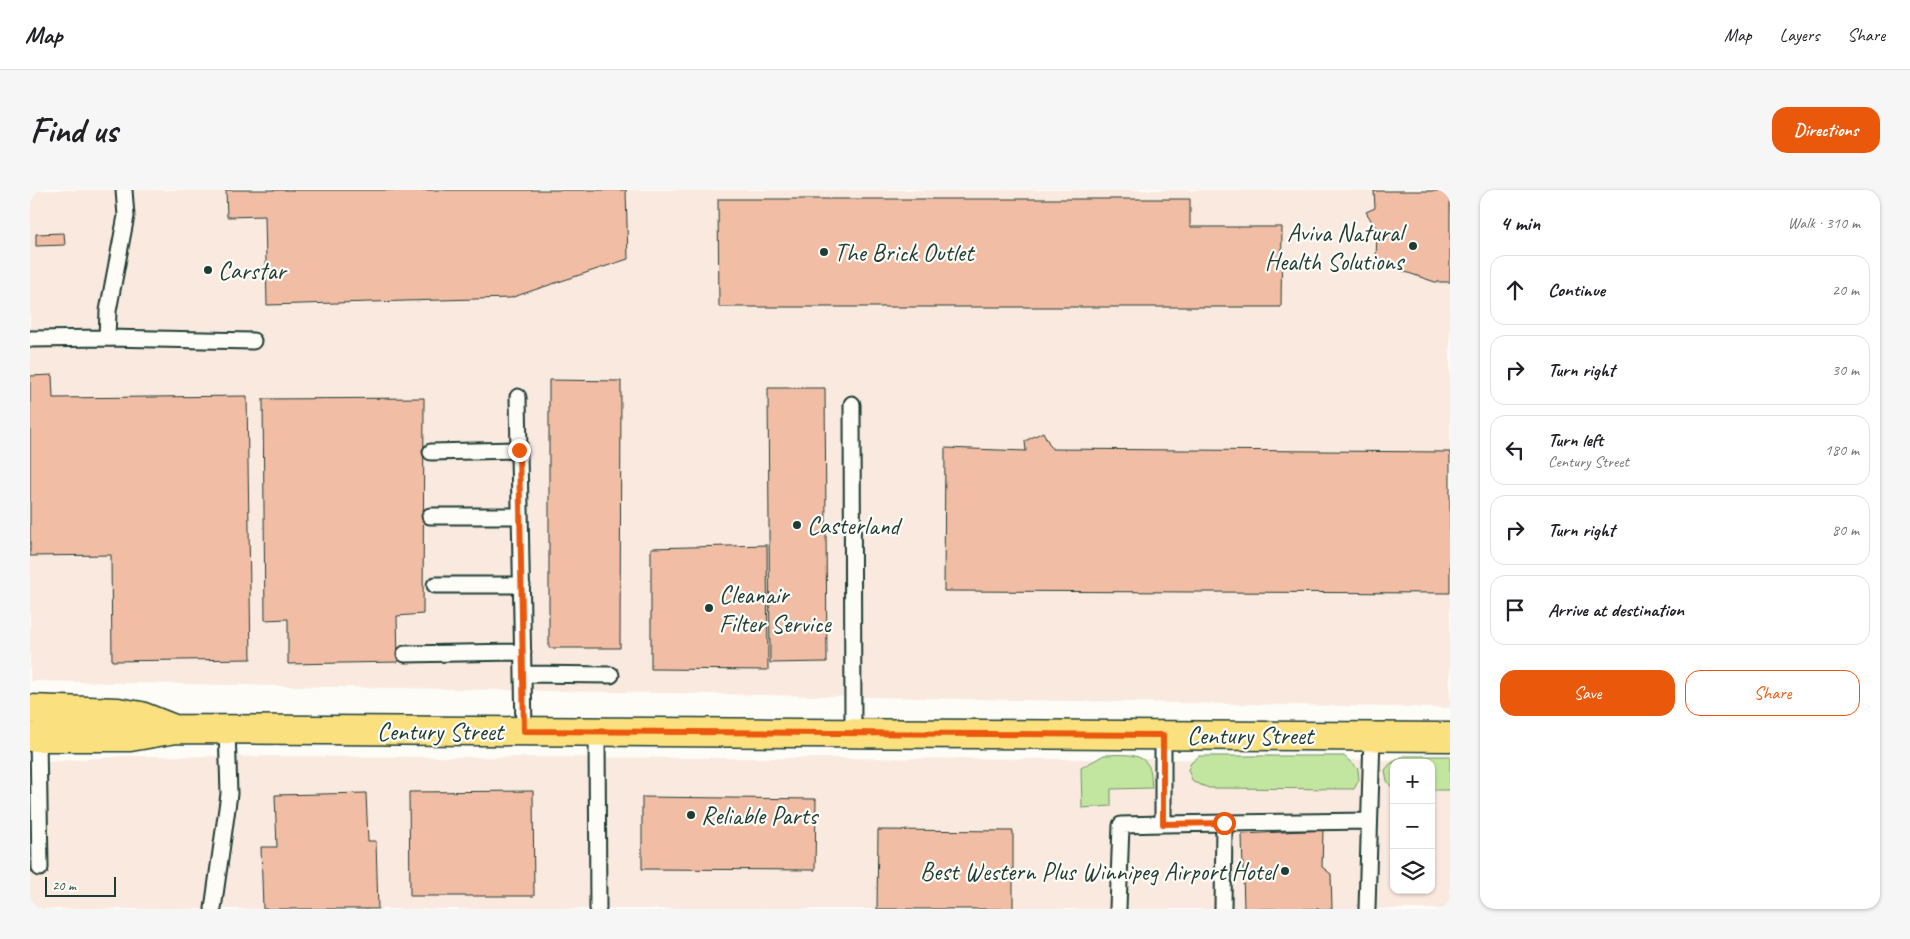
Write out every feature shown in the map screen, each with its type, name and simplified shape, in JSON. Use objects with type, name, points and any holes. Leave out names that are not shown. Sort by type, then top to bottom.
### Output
[{"type":"main road","points":[[30,708],[118,712],[141,716],[176,729]]},
{"type":"main road","name":"Century Street","points":[[34,737],[130,737],[176,729],[1450,737]]},
{"type":"lane","points":[[107,338],[108,312],[126,216],[124,190]]},
{"type":"lane","points":[[30,339],[107,338],[253,341]]},
{"type":"lane","points":[[518,397],[524,731]]},
{"type":"lane","points":[[852,404],[853,734]]},
{"type":"lane","points":[[431,452],[519,450]]},
{"type":"lane","points":[[430,516],[520,516]]},
{"type":"lane","points":[[434,585],[522,585]]},
{"type":"lane","points":[[405,654],[523,652]]},
{"type":"lane","points":[[524,674],[611,676]]},
{"type":"lane","points":[[213,909],[229,794],[227,729]]},
{"type":"lane","points":[[597,732],[598,909]]},
{"type":"lane","points":[[1163,735],[1163,824]]},
{"type":"lane","points":[[1367,909],[1372,736]]},
{"type":"lane","points":[[34,737],[40,868]]},
{"type":"lane","points":[[1118,909],[1121,825],[1369,821]]},
{"type":"lane","points":[[1223,909],[1224,823]]},
{"type":"shaded area","points":[[30,190],[1450,190],[1450,708],[30,681]]},
{"type":"shaded area","points":[[127,756],[1390,760],[1390,894],[1435,894],[1435,760],[1450,760],[1450,909],[30,909],[30,763]]},
{"type":"green space","points":[[1104,755],[1129,755],[1141,758],[1150,769],[1152,788],[1111,789],[1111,806],[1082,808],[1081,768]]},
{"type":"green space","points":[[1199,756],[1344,756],[1358,769],[1359,780],[1354,789],[1209,788],[1193,782],[1188,770],[1191,763]]},
{"type":"green space","points":[[1403,756],[1450,756],[1450,790],[1435,790],[1435,759],[1398,759]]},
{"type":"green space","points":[[1390,764],[1390,785],[1387,781],[1385,770]]},
{"type":"building","points":[[226,190],[626,190],[628,259],[510,298],[267,305],[265,216],[227,217]]},
{"type":"building","name":"Aviva Natural Health Solutions","points":[[1374,191],[1450,191],[1450,282],[1435,282],[1376,262],[1377,230],[1366,212],[1375,208]]},
{"type":"building","points":[[718,199],[1190,199],[1190,227],[1282,227],[1281,307],[719,307]]},
{"type":"building","points":[[64,233],[65,245],[36,246],[36,234]]},
{"type":"building","points":[[52,375],[53,398],[247,396],[251,659],[112,661],[111,555],[30,556],[30,376]]},
{"type":"building","points":[[549,380],[621,381],[620,648],[549,648]]},
{"type":"building","name":"Casterland","points":[[768,388],[825,388],[827,662],[770,663]]},
{"type":"building","points":[[424,398],[423,614],[397,616],[398,662],[288,664],[288,619],[265,620],[263,399]]},
{"type":"building","points":[[1043,432],[1052,449],[1450,452],[1450,593],[944,591],[945,448],[1026,451],[1025,441]]},
{"type":"building","name":"Cleanair Filter Service","points":[[767,545],[768,670],[651,669],[651,548]]},
{"type":"building","points":[[533,791],[534,896],[410,896],[409,792]]},
{"type":"building","points":[[366,793],[368,841],[376,841],[378,909],[263,909],[261,847],[277,847],[275,795]]},
{"type":"building","points":[[642,797],[816,799],[815,870],[642,869]]},
{"type":"building","points":[[878,830],[1013,831],[1013,909],[877,909]]},
{"type":"building","name":"Best Western Plus Winnipeg Airport Hotel","points":[[1323,830],[1322,867],[1331,874],[1332,909],[1244,909],[1242,834]]},
{"type":"place","name":"Aviva Natural Health Solutions","points":[[1413,246]]},
{"type":"place","name":"The Brick Outlet","points":[[824,252]]},
{"type":"place","name":"Carstar","points":[[208,270]]},
{"type":"place","name":"Casterland","points":[[797,525]]},
{"type":"place","name":"Cleanair Filter Service","points":[[709,608]]},
{"type":"place","name":"Reliable Parts","points":[[691,815]]},
{"type":"place","name":"Best Western Plus Winnipeg Airport Hotel","points":[[1285,871]]},
{"type":"route","points":[[519,450],[524,731],[1163,735],[1163,824],[1224,823]]}]
